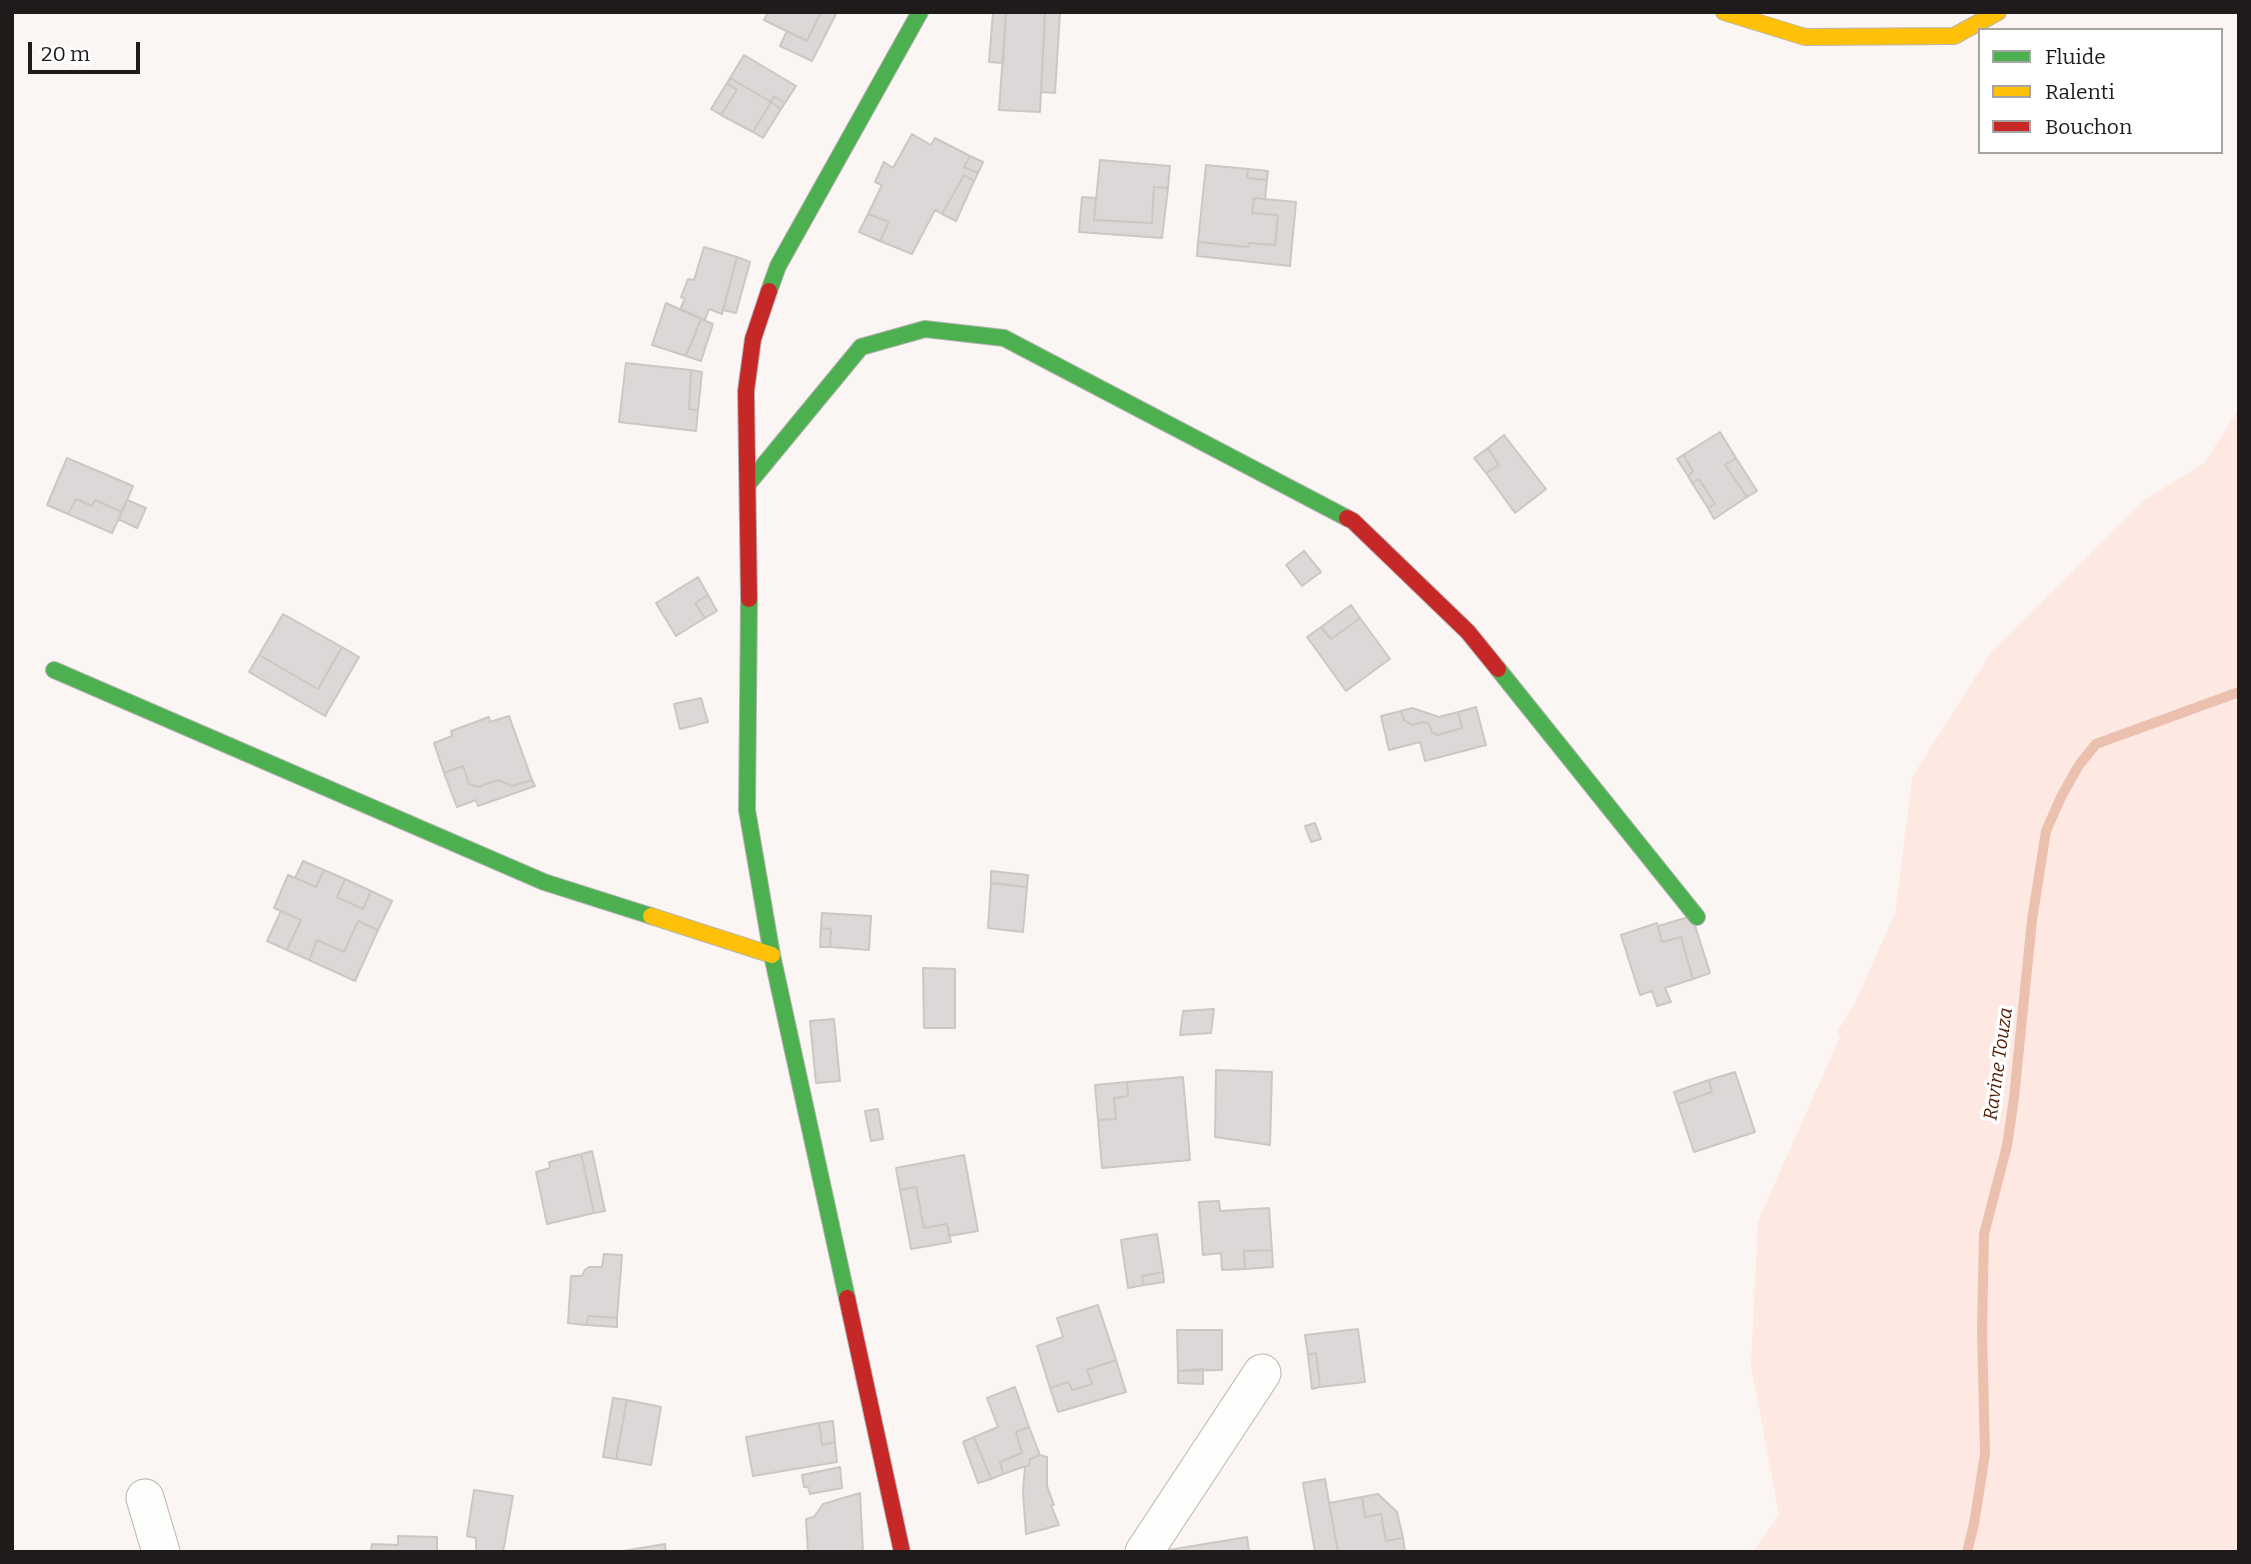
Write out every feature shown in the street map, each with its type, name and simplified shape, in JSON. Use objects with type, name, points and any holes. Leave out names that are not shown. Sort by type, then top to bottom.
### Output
[{"type":"street","points":[[902,1552],[819,1180],[772,955],[747,810],[746,391],[753,339],[778,266],[920,12]]},
{"type":"street","points":[[1724,12],[1805,37],[1954,36],[1997,12]]},
{"type":"street","points":[[748,484],[861,347],[925,328],[1004,338],[1353,521],[1468,632],[1697,917]]},
{"type":"street","points":[[54,670],[544,882],[772,955]]},
{"type":"street","points":[[1144,1552],[1262,1373]]},
{"type":"street","points":[[145,1498],[161,1552]]},
{"type":"shaded area","points":[[2239,409],[2239,1552],[1753,1552],[1779,1515],[1751,1366],[1758,1221],[1840,1037],[1837,1032],[1855,1003],[1895,914],[1912,777],[1992,651],[2146,499],[2204,463]]},
{"type":"building","points":[[768,12],[821,12],[807,41],[764,20]]},
{"type":"building","points":[[821,12],[837,12],[812,61],[780,46],[787,31],[807,41]]},
{"type":"building","points":[[993,12],[1006,12],[1003,63],[989,62]]},
{"type":"building","points":[[1006,12],[1045,13],[1040,112],[999,110]]},
{"type":"building","points":[[1045,13],[1060,13],[1055,93],[1041,92]]},
{"type":"building","points":[[744,55],[796,86],[785,103],[774,96],[771,102],[730,78]]},
{"type":"building","points":[[730,78],[771,102],[753,132],[721,115],[737,90],[727,83]]},
{"type":"building","points":[[727,83],[737,90],[721,115],[711,109]]},
{"type":"building","points":[[774,96],[785,103],[781,109],[771,102]]},
{"type":"building","points":[[771,102],[781,109],[763,138],[753,132]]},
{"type":"building","points":[[912,134],[931,145],[935,138],[970,156],[964,167],[978,173],[974,181],[964,175],[942,214],[935,210],[912,254],[880,241],[889,222],[868,214],[882,185],[875,182],[884,162],[893,168]]},
{"type":"building","points":[[970,156],[983,162],[978,173],[964,167]]},
{"type":"building","points":[[1100,160],[1170,166],[1168,188],[1154,187],[1152,223],[1094,220]]},
{"type":"building","points":[[1206,165],[1248,169],[1247,178],[1267,180],[1265,199],[1254,198],[1252,213],[1278,215],[1275,245],[1249,243],[1248,247],[1198,242]]},
{"type":"building","points":[[1248,169],[1268,171],[1267,180],[1247,178]]},
{"type":"building","points":[[964,175],[974,181],[956,221],[942,214]]},
{"type":"building","points":[[1154,187],[1168,188],[1162,238],[1079,232],[1082,197],[1096,198],[1094,220],[1152,223]]},
{"type":"building","points":[[1254,198],[1296,202],[1290,266],[1197,256],[1198,242],[1248,247],[1249,243],[1275,245],[1278,215],[1252,213]]},
{"type":"building","points":[[868,214],[889,222],[880,241],[859,232]]},
{"type":"building","points":[[704,247],[737,257],[722,314],[709,309],[705,320],[680,309],[685,299],[681,297],[688,279],[694,280]]},
{"type":"building","points":[[737,257],[750,262],[736,313],[723,310]]},
{"type":"building","points":[[666,303],[701,319],[686,356],[652,345]]},
{"type":"building","points":[[701,319],[713,324],[701,361],[686,356]]},
{"type":"building","points":[[626,363],[691,370],[689,409],[698,410],[696,431],[619,422]]},
{"type":"building","points":[[691,370],[702,372],[698,410],[689,409]]},
{"type":"building","points":[[1720,432],[1736,458],[1725,465],[1747,497],[1714,519],[1708,508],[1715,504],[1699,479],[1692,483],[1688,476],[1693,471],[1683,455]]},
{"type":"building","points":[[1504,435],[1546,489],[1515,513],[1486,473],[1499,465],[1488,448]]},
{"type":"building","points":[[1488,448],[1499,465],[1486,473],[1474,458]]},
{"type":"building","points":[[1683,455],[1693,471],[1688,476],[1677,459]]},
{"type":"building","points":[[67,458],[133,486],[122,512],[95,500],[92,506],[76,499],[68,514],[47,505]]},
{"type":"building","points":[[1736,458],[1757,491],[1747,497],[1725,465]]},
{"type":"building","points":[[1699,479],[1715,504],[1708,508],[1692,483]]},
{"type":"building","points":[[76,499],[92,506],[95,500],[122,512],[112,533],[68,514]]},
{"type":"building","points":[[127,500],[146,508],[137,528],[118,519]]},
{"type":"building","points":[[1304,551],[1321,572],[1302,586],[1286,565]]},
{"type":"building","points":[[698,577],[708,595],[695,603],[705,618],[676,636],[656,603]]},
{"type":"building","points":[[708,595],[717,611],[705,618],[695,603]]},
{"type":"building","points":[[1351,605],[1360,618],[1331,639],[1321,627]]},
{"type":"building","points":[[283,614],[342,647],[318,689],[259,655]]},
{"type":"building","points":[[1360,618],[1390,659],[1346,691],[1307,637],[1321,627],[1331,639]]},
{"type":"building","points":[[342,647],[359,657],[325,716],[249,672],[259,655],[318,689]]},
{"type":"building","points":[[701,698],[708,722],[680,729],[674,704]]},
{"type":"building","points":[[1476,707],[1486,745],[1425,761],[1420,742],[1389,750],[1381,716],[1401,711],[1404,720],[1412,725],[1423,722],[1429,724],[1432,732],[1438,735],[1462,728],[1458,712]]},
{"type":"building","points":[[1412,708],[1439,717],[1458,712],[1462,728],[1438,735],[1432,732],[1429,724],[1423,722],[1412,725],[1404,720],[1401,711]]},
{"type":"building","points":[[509,716],[532,780],[512,786],[498,780],[478,787],[469,784],[463,766],[444,773],[434,743],[452,736],[451,731],[489,717],[490,722]]},
{"type":"building","points":[[463,766],[469,784],[478,787],[498,780],[512,786],[532,780],[535,786],[478,806],[476,800],[457,807],[444,773]]},
{"type":"building","points":[[1315,823],[1321,839],[1311,842],[1305,826]]},
{"type":"building","points":[[303,861],[324,870],[316,887],[295,878]]},
{"type":"building","points":[[324,870],[345,879],[337,897],[363,909],[371,891],[392,901],[378,930],[358,921],[344,952],[317,940],[309,960],[287,950],[301,920],[274,908],[288,875],[316,887]]},
{"type":"building","points":[[991,871],[1028,875],[1027,887],[991,883]]},
{"type":"building","points":[[345,879],[371,891],[363,909],[337,897]]},
{"type":"building","points":[[991,883],[1027,887],[1023,932],[988,928]]},
{"type":"building","points":[[281,911],[301,920],[287,950],[267,941]]},
{"type":"building","points":[[822,913],[871,916],[869,950],[830,947],[831,929],[821,928]]},
{"type":"building","points":[[1692,916],[1710,973],[1693,979],[1681,937],[1662,942],[1658,926]]},
{"type":"building","points":[[358,921],[378,930],[355,981],[309,960],[317,940],[344,952]]},
{"type":"building","points":[[1657,923],[1662,942],[1681,937],[1693,979],[1665,988],[1671,1002],[1657,1006],[1652,991],[1640,995],[1621,935]]},
{"type":"building","points":[[821,928],[831,929],[830,947],[820,947]]},
{"type":"building","points":[[923,968],[955,969],[955,1028],[924,1028]]},
{"type":"building","points":[[1214,1009],[1211,1033],[1180,1035],[1183,1011]]},
{"type":"building","points":[[834,1019],[840,1081],[816,1083],[810,1021]]},
{"type":"building","points":[[1216,1070],[1272,1072],[1270,1145],[1215,1137]]},
{"type":"building","points":[[1735,1072],[1755,1132],[1694,1152],[1678,1104],[1712,1092],[1709,1080]]},
{"type":"building","points":[[1183,1077],[1190,1160],[1102,1168],[1098,1120],[1116,1119],[1114,1098],[1128,1096],[1127,1082]]},
{"type":"building","points":[[1709,1080],[1712,1092],[1678,1104],[1674,1092]]},
{"type":"building","points":[[1127,1082],[1128,1096],[1114,1098],[1116,1119],[1098,1120],[1095,1085]]},
{"type":"building","points":[[878,1109],[883,1139],[871,1141],[865,1111]]},
{"type":"building","points":[[592,1151],[605,1211],[594,1213],[581,1154]]},
{"type":"building","points":[[581,1154],[594,1213],[547,1224],[536,1172],[550,1168],[549,1162]]},
{"type":"building","points":[[964,1155],[978,1231],[949,1236],[947,1224],[924,1228],[916,1187],[900,1190],[896,1168]]},
{"type":"building","points":[[916,1187],[924,1228],[947,1224],[951,1242],[911,1249],[900,1190]]},
{"type":"building","points":[[1219,1201],[1220,1211],[1269,1208],[1272,1250],[1244,1251],[1245,1269],[1222,1270],[1221,1253],[1203,1255],[1199,1202]]},
{"type":"building","points":[[1157,1234],[1163,1272],[1142,1276],[1144,1285],[1128,1288],[1121,1240]]},
{"type":"building","points":[[1272,1250],[1273,1267],[1245,1269],[1244,1251]]},
{"type":"building","points":[[604,1254],[622,1255],[617,1318],[589,1316],[586,1325],[568,1323],[571,1276],[582,1276],[589,1267],[602,1267]]},
{"type":"building","points":[[1163,1272],[1164,1282],[1144,1285],[1142,1276]]},
{"type":"building","points":[[1098,1305],[1116,1360],[1087,1370],[1092,1384],[1072,1390],[1069,1382],[1050,1388],[1037,1346],[1063,1337],[1057,1318]]},
{"type":"building","points":[[589,1316],[617,1318],[617,1327],[586,1325]]},
{"type":"building","points":[[1358,1329],[1365,1382],[1320,1387],[1316,1353],[1308,1355],[1305,1335]]},
{"type":"building","points":[[1177,1330],[1222,1330],[1222,1370],[1178,1371]]},
{"type":"building","points":[[1316,1353],[1320,1387],[1312,1389],[1308,1355]]},
{"type":"building","points":[[1116,1360],[1126,1392],[1058,1412],[1050,1388],[1069,1382],[1072,1390],[1092,1384],[1087,1370]]},
{"type":"building","points":[[1203,1369],[1203,1384],[1178,1383],[1178,1371]]},
{"type":"building","points":[[1015,1387],[1029,1427],[1016,1432],[1022,1453],[1000,1462],[1003,1474],[991,1479],[974,1437],[998,1427],[987,1398]]},
{"type":"building","points":[[613,1398],[627,1400],[616,1459],[603,1457]]},
{"type":"building","points":[[627,1400],[661,1407],[651,1465],[616,1459]]},
{"type":"building","points":[[833,1421],[835,1442],[822,1445],[819,1423]]},
{"type":"building","points":[[819,1423],[822,1445],[835,1442],[837,1462],[753,1476],[746,1437]]},
{"type":"building","points":[[1029,1427],[1040,1455],[1030,1459],[1029,1465],[1003,1474],[1000,1462],[1022,1453],[1016,1432]]},
{"type":"building","points":[[974,1437],[991,1479],[978,1483],[963,1442]]},
{"type":"building","points":[[1040,1455],[1047,1457],[1047,1486],[1059,1525],[1026,1534],[1023,1491],[1025,1467],[1029,1465],[1030,1459]]},
{"type":"building","points":[[840,1467],[842,1488],[810,1494],[808,1487],[804,1487],[802,1475]]},
{"type":"building","points":[[1325,1479],[1338,1552],[1315,1552],[1303,1483]]},
{"type":"building","points":[[474,1490],[513,1496],[503,1552],[476,1551],[476,1538],[467,1536]]},
{"type":"building","points":[[860,1493],[863,1552],[808,1552],[806,1519],[814,1517],[823,1504]]},
{"type":"building","points":[[1378,1494],[1397,1512],[1403,1538],[1386,1541],[1381,1514],[1365,1517],[1362,1497]]},
{"type":"building","points":[[1362,1497],[1365,1517],[1381,1514],[1386,1541],[1403,1538],[1405,1552],[1338,1552],[1329,1503]]},
{"type":"building","points":[[398,1536],[437,1537],[437,1552],[371,1552],[372,1544],[398,1545]]},
{"type":"building","points":[[1247,1537],[1249,1552],[1157,1552]]},
{"type":"building","points":[[665,1544],[666,1552],[617,1552]]},
{"type":"waterway","name":"Ravine Touza","points":[[1967,1552],[1985,1454],[1982,1331],[1984,1234],[2007,1146],[2032,920],[2046,831],[2079,765],[2096,744],[2239,692]]},
{"type":"traffic: fast","points":[[769,291],[778,266],[920,12]]},
{"type":"traffic: fast","points":[[748,484],[861,347],[925,329],[1004,338],[1347,518]]},
{"type":"traffic: fast","points":[[749,599],[747,810],[772,955],[847,1298]]},
{"type":"traffic: fast","points":[[1498,669],[1697,917]]},
{"type":"traffic: fast","points":[[54,670],[544,882],[651,916]]},
{"type":"traffic: slow","points":[[1724,12],[1805,37],[1954,36],[1998,12]]},
{"type":"traffic: slow","points":[[651,916],[772,955]]},
{"type":"traffic: jam","points":[[749,599],[746,391],[753,339],[769,291]]},
{"type":"traffic: jam","points":[[1347,518],[1468,632],[1498,669]]},
{"type":"traffic: jam","points":[[847,1298],[902,1552]]}]
